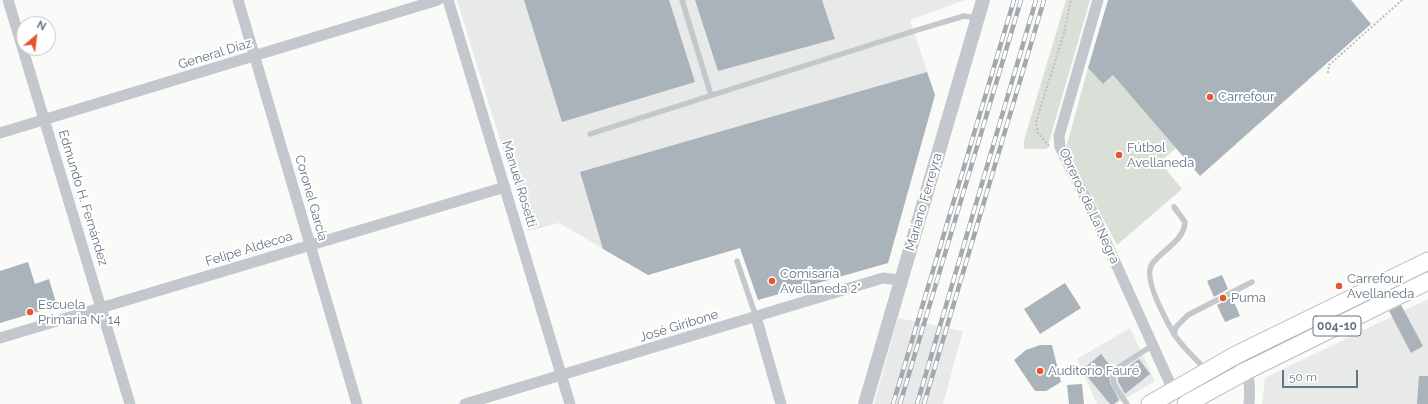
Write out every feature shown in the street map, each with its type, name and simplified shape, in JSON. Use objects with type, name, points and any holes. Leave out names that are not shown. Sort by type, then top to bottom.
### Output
[{"type":"main road","name":"004-10","points":[[1150,404],[1176,397],[1207,371],[1236,355],[1428,261]]},
{"type":"main road","name":"004-10","points":[[1186,404],[1246,372],[1428,281]]},
{"type":"street","name":"Edmundo H. Fernández","points":[[8,0],[130,404]]},
{"type":"street","name":"Coronel García","points":[[238,0],[256,56],[357,404]]},
{"type":"street","name":"General Díaz","points":[[0,133],[438,0]]},
{"type":"street","name":"Manuel Rosetti","points":[[448,0],[570,404]]},
{"type":"street","name":"Mariano Ferreyra","points":[[865,404],[983,0]]},
{"type":"street","name":"Obreros de La Negra","points":[[1098,0],[1059,136],[1060,147],[1092,211],[1176,397]]},
{"type":"street","name":"Felipe Aldecoa","points":[[0,338],[505,187]]},
{"type":"street","name":"José Giribone","points":[[465,404],[883,278],[889,277],[901,280]]},
{"type":"street","points":[[756,317],[782,404]]},
{"type":"street","points":[[1236,355],[1251,384],[1249,404]]},
{"type":"lane","points":[[682,0],[712,95]]},
{"type":"lane","points":[[590,134],[964,16],[978,18]]},
{"type":"lane","points":[[1174,207],[1185,222],[1185,228],[1182,235],[1152,264],[1148,273],[1150,283],[1174,334],[1207,371]]},
{"type":"lane","points":[[738,261],[756,317]]},
{"type":"lane","points":[[1174,334],[1179,324],[1188,315],[1252,282]]},
{"type":"lane","points":[[1128,404],[1112,380],[1112,374],[1116,369],[1153,345]]},
{"type":"path","points":[[1328,73],[1329,65],[1402,0]]},
{"type":"shaded area","points":[[457,0],[965,0],[910,20],[935,95],[888,263],[795,289],[787,263],[748,272],[740,248],[648,275],[559,223],[528,231]]},
{"type":"shaded area","points":[[1066,0],[1090,0],[1047,149],[1024,149],[1024,140]]},
{"type":"shaded area","name":"Fútbol Avellaneda","points":[[1088,68],[1103,84],[1113,75],[1176,148],[1160,162],[1182,189],[1117,245],[1066,148]]},
{"type":"shaded area","points":[[1428,299],[1428,404],[1262,404],[1265,378]]},
{"type":"shaded area","points":[[898,318],[963,331],[943,404],[874,404]]},
{"type":"shaded area","points":[[1130,328],[1155,381],[1116,404],[1097,404],[1077,359]]},
{"type":"building","points":[[524,0],[669,0],[695,82],[562,122]]},
{"type":"building","points":[[695,0],[822,0],[835,39],[718,71]]},
{"type":"building","name":"Carrefour","points":[[1108,0],[1351,0],[1371,24],[1200,176],[1113,75],[1103,84],[1088,68]]},
{"type":"building","points":[[927,72],[935,95],[888,263],[758,300],[740,248],[648,275],[603,249],[580,172]]},
{"type":"building","points":[[28,262],[35,284],[49,279],[57,306],[0,323],[0,271]]},
{"type":"building","points":[[1222,275],[1228,289],[1214,297],[1207,281]]},
{"type":"building","points":[[1065,283],[1081,308],[1040,334],[1024,309]]},
{"type":"building","points":[[1232,297],[1240,316],[1225,322],[1217,305]]},
{"type":"building","points":[[1401,305],[1423,346],[1411,353],[1389,311]]},
{"type":"building","name":"Auditorio Fauré","points":[[1040,345],[1052,345],[1061,382],[1046,391],[1035,391],[1014,360],[1026,350]]},
{"type":"building","points":[[1101,354],[1112,368],[1109,373],[1110,383],[1119,400],[1114,404],[1110,404],[1082,370]]},
{"type":"building","points":[[1139,359],[1150,374],[1125,394],[1118,381],[1118,375]]},
{"type":"building","points":[[1419,376],[1428,376],[1428,404],[1417,404]]},
{"type":"building","points":[[1082,384],[1084,404],[1069,404],[1067,385]]},
{"type":"railway","points":[[893,404],[1014,0]]},
{"type":"railway","points":[[900,404],[1021,0]]},
{"type":"railway","points":[[917,404],[1036,0]]},
{"type":"railway","points":[[924,404],[1044,0]]},
{"type":"place","name":"Carrefour","points":[[1210,97]]},
{"type":"place","name":"Fútbol Avellaneda","points":[[1119,155]]},
{"type":"place","name":"Comisaría Avellaneda 2°","points":[[772,281]]},
{"type":"place","name":"Carrefour Avellaneda","points":[[1339,286]]},
{"type":"place","name":"Puma","points":[[1223,298]]},
{"type":"place","name":"Escuela Primaria N* 14","points":[[30,312]]},
{"type":"place","name":"Auditorio Fauré","points":[[1040,371]]}]
